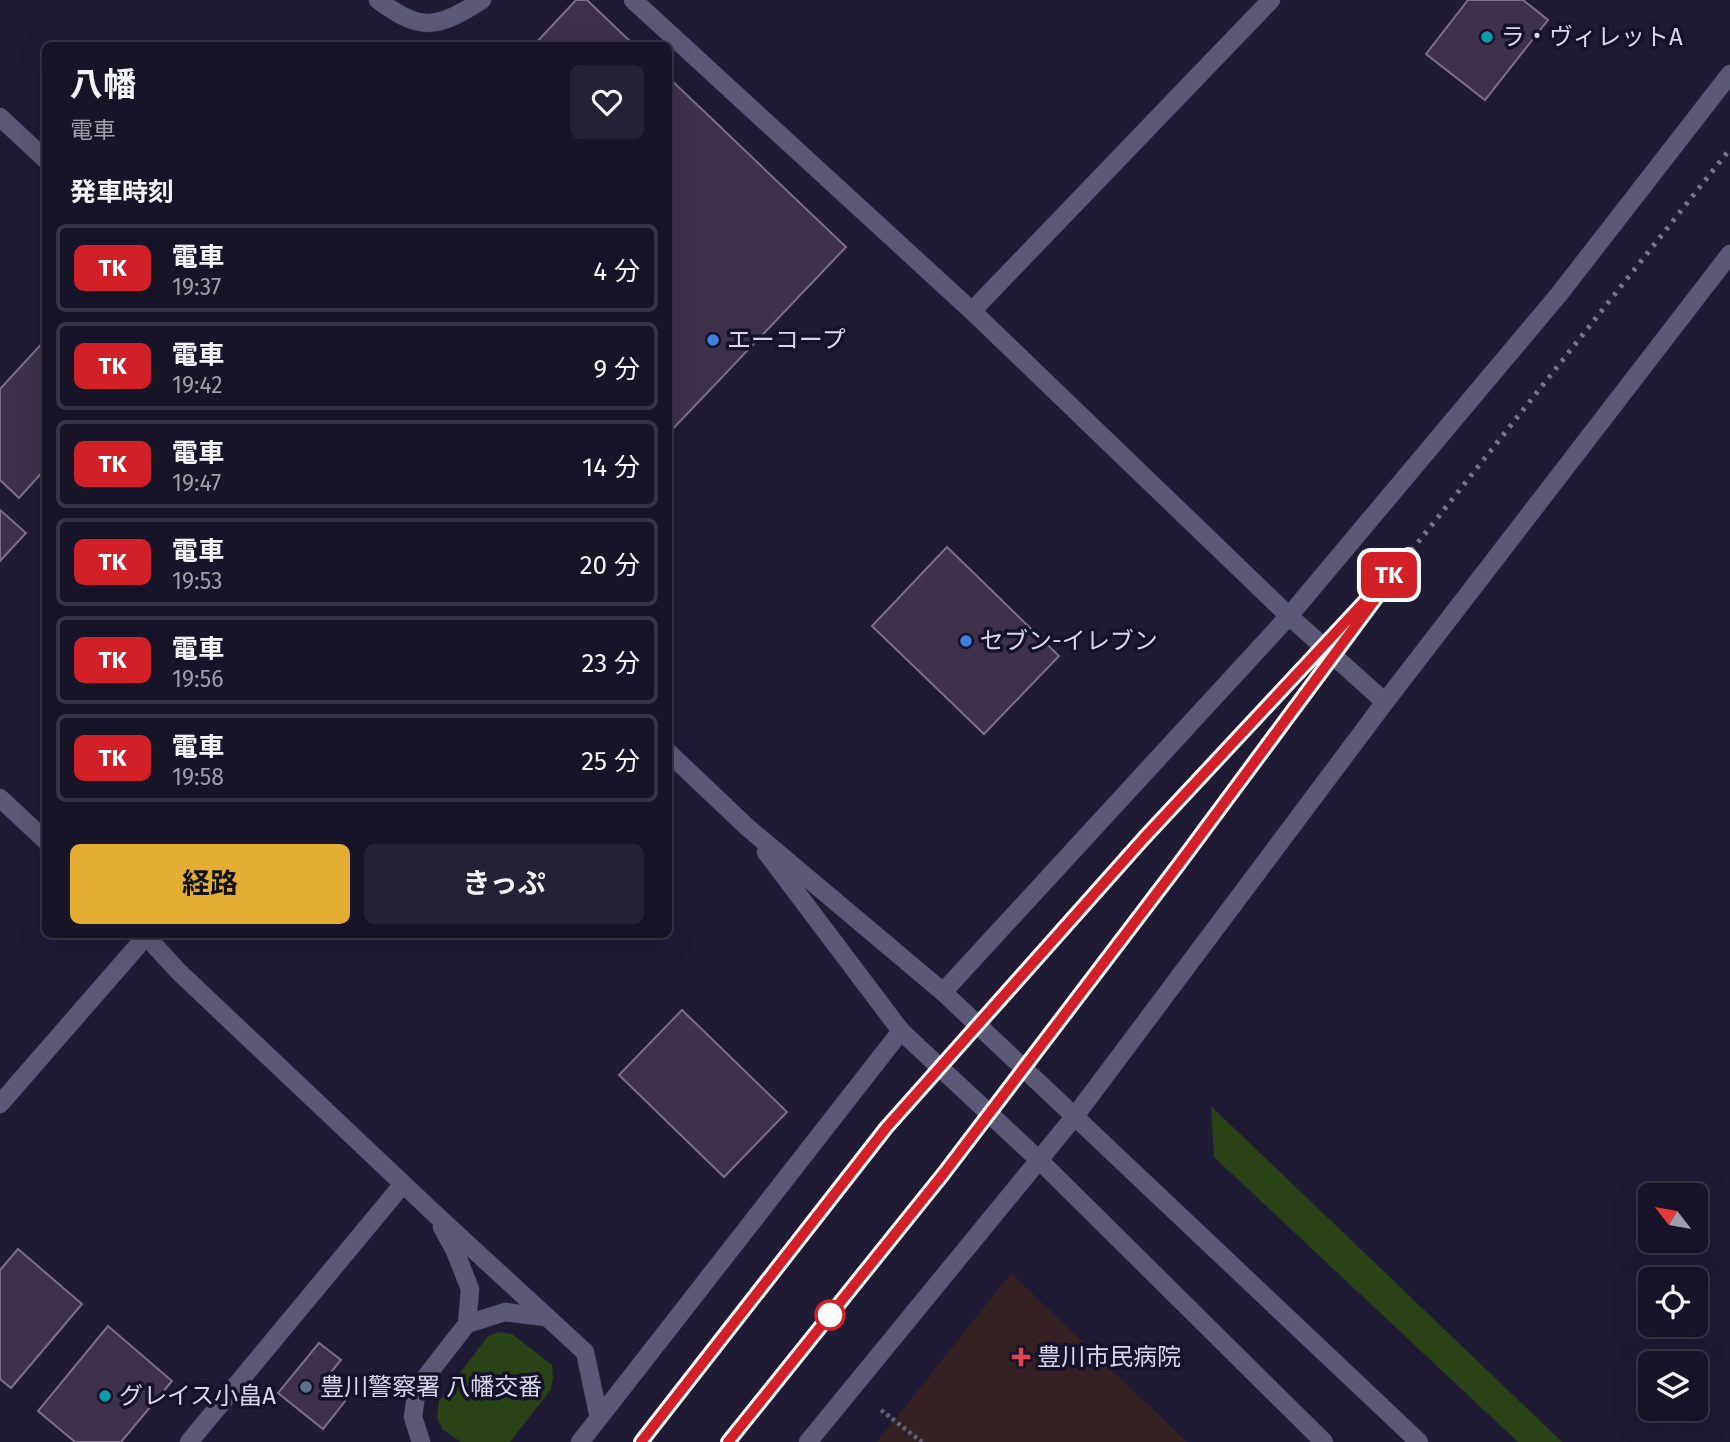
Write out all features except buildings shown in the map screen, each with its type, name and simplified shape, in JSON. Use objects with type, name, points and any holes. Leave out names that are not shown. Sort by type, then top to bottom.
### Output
[{"type":"street","points":[[379,0],[392,10],[425,25],[453,19],[482,0]]},
{"type":"street","points":[[633,0],[972,311],[1289,616],[1385,702]]},
{"type":"street","points":[[972,311],[1270,0]]},
{"type":"street","points":[[943,992],[1289,616],[1560,293],[1730,74]]},
{"type":"street","points":[[0,117],[42,156]]},
{"type":"street","points":[[808,1442],[1075,1116],[1385,702],[1730,254]]},
{"type":"street","points":[[672,756],[747,827],[943,992],[1419,1442]]},
{"type":"street","points":[[0,798],[42,837]]},
{"type":"street","points":[[747,827],[901,1031],[1040,1161],[1324,1442]]},
{"type":"street","points":[[0,1104],[143,938]]},
{"type":"street","points":[[149,938],[179,972],[585,1352],[599,1418]]},
{"type":"street","points":[[580,1442],[901,1031]]},
{"type":"street","points":[[189,1442],[403,1184]]},
{"type":"street","points":[[421,1442],[413,1417],[417,1388],[467,1324],[470,1289],[455,1251],[436,1215]]},
{"type":"street","points":[[467,1324],[505,1312],[545,1317]]},
{"type":"path","points":[[853,1388],[922,1442]]},
{"type":"shaded area","name":"豊川市民病院","points":[[1011,1273],[1187,1442],[877,1442]]},
{"type":"green space","points":[[1211,1106],[1562,1442],[1518,1442],[1214,1157]]},
{"type":"green space","points":[[499,1332],[512,1334],[552,1365],[551,1389],[510,1442],[461,1442],[442,1429],[437,1417],[439,1401],[488,1336]]},
{"type":"railway","points":[[728,1442],[944,1173],[1179,864],[1408,555],[1730,149]]},
{"type":"railway","points":[[641,1442],[886,1128],[1144,838],[1358,609]]},
{"type":"train","name":"TK","points":[[641,1442],[886,1128],[1144,838],[1408,555],[1179,864],[944,1173],[728,1442]]},
{"type":"place","name":"ラ・ヴィレットA","points":[[1487,37]]},
{"type":"place","name":"エーコープ","points":[[713,340]]},
{"type":"place","name":"セブン-イレブン","points":[[966,641]]},
{"type":"place","name":"豊川市民病院","points":[[1021,1357]]},
{"type":"place","name":"豊川警察署 八幡交番","points":[[306,1387]]},
{"type":"place","name":"グレイス小畠A","points":[[105,1396]]}]
